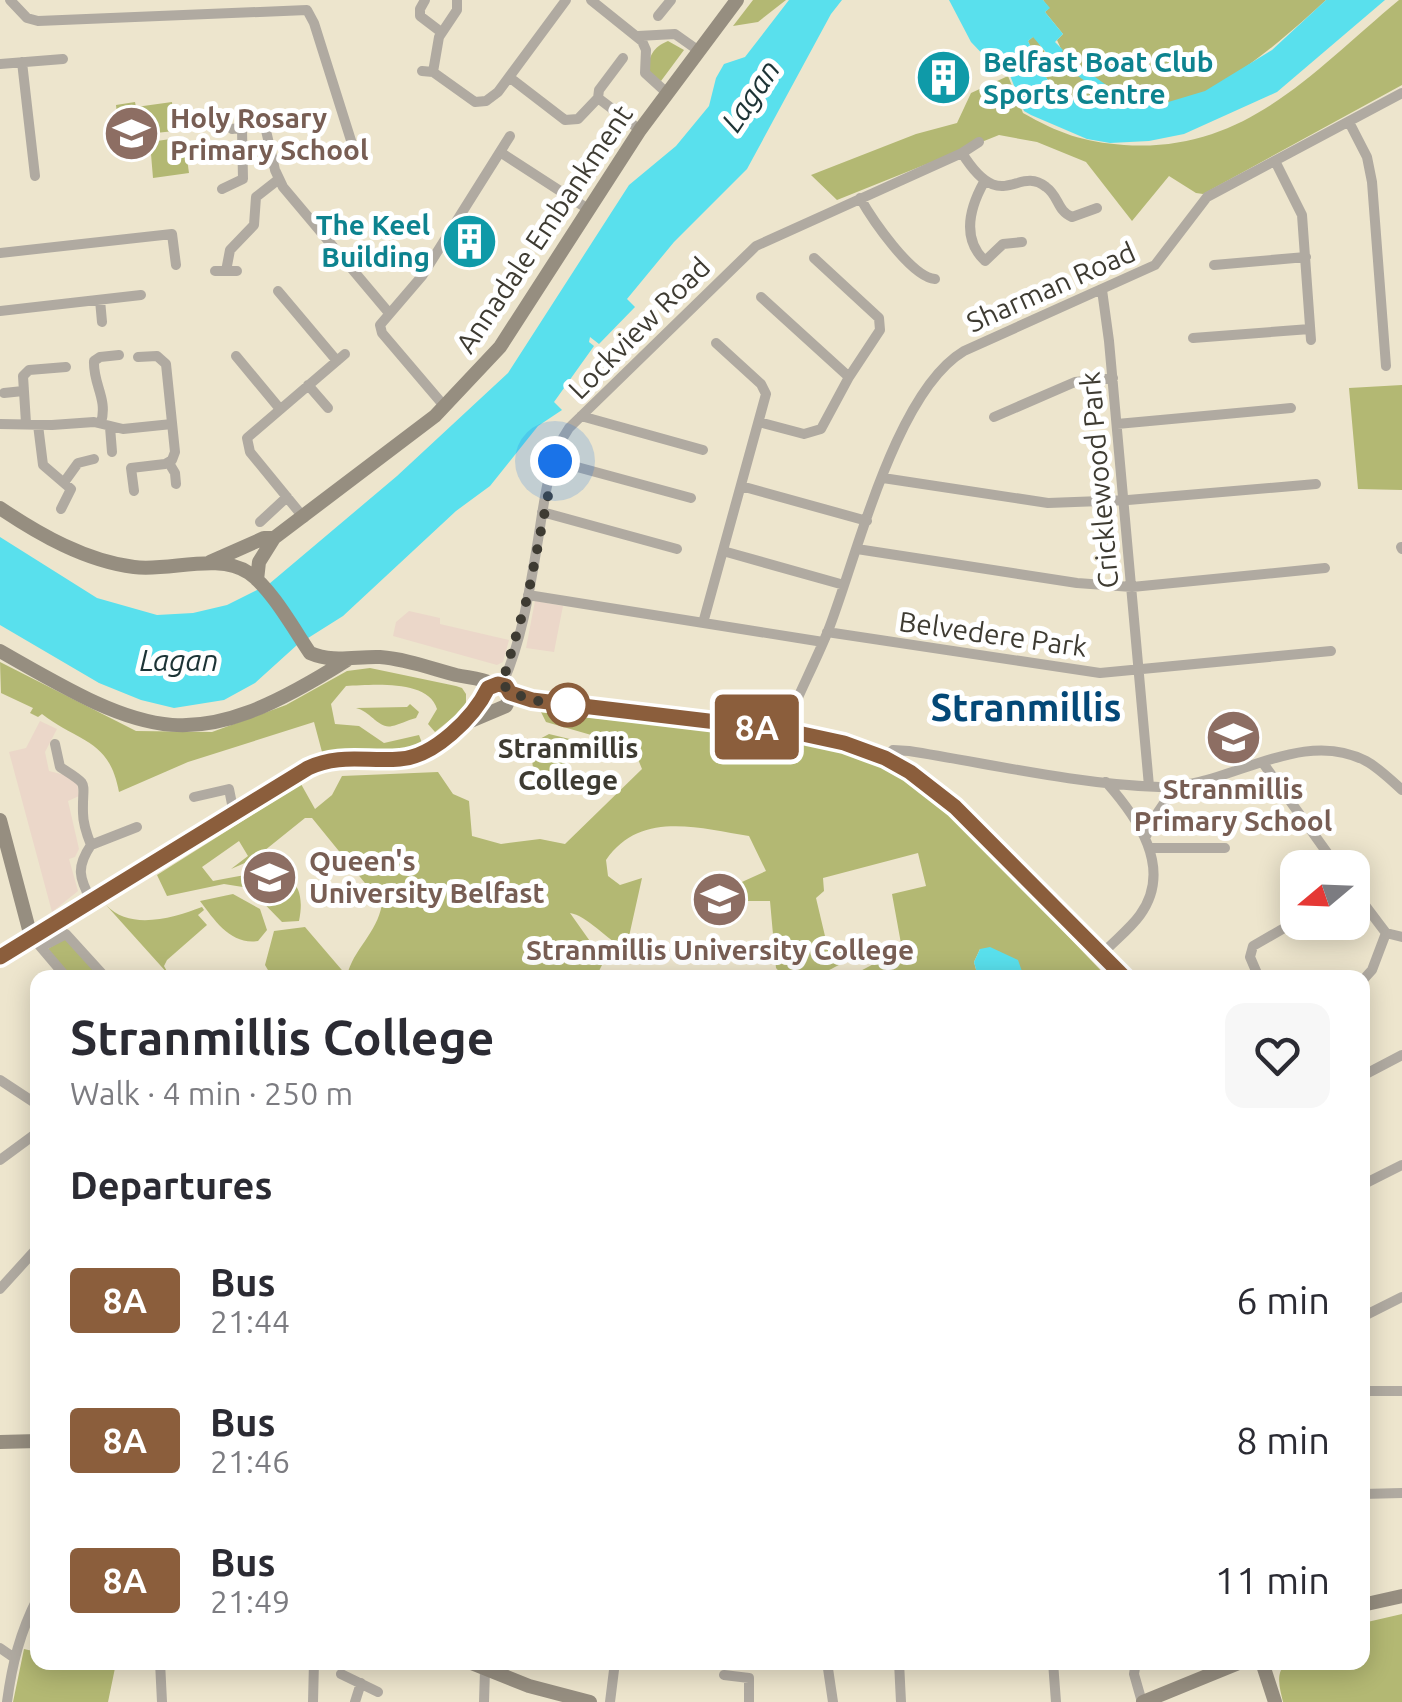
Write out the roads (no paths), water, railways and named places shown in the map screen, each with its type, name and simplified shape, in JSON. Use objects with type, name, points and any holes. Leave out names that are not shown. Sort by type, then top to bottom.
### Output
[{"type":"street","points":[[10,0],[26,18],[38,21],[307,10],[354,150]]},
{"type":"street","points":[[426,0],[420,6],[420,16],[441,32]]},
{"type":"street","points":[[457,0],[457,10],[441,32],[428,71],[482,103],[494,96],[566,0]]},
{"type":"street","points":[[591,0],[638,36],[646,50],[645,73],[667,93]]},
{"type":"street","points":[[658,16],[671,0]]},
{"type":"street","name":"Annadale Embankment","points":[[206,564],[264,538],[274,538],[445,407],[500,347],[640,130],[738,0]]},
{"type":"street","points":[[175,1],[175,14]]},
{"type":"street","points":[[638,36],[674,34],[698,51]]},
{"type":"street","points":[[509,77],[570,121],[581,117],[598,98],[599,90],[624,58]]},
{"type":"street","points":[[0,64],[63,59]]},
{"type":"street","points":[[22,62],[35,176]]},
{"type":"street","name":"Sharman Road","points":[[784,730],[825,637],[883,478],[920,397],[952,357],[1155,265],[1207,198],[1402,92]]},
{"type":"street","points":[[598,98],[640,130]]},
{"type":"street","points":[[1349,122],[1367,157],[1372,182],[1386,366]]},
{"type":"street","points":[[222,189],[243,178],[237,129],[268,125],[279,178],[288,194],[389,313]]},
{"type":"street","points":[[445,407],[380,328],[422,276],[510,136]]},
{"type":"street","name":"Lockview Road","points":[[497,695],[528,595],[542,512],[565,434],[748,252],[768,239],[962,154],[978,142]]},
{"type":"street","points":[[500,152],[588,209]]},
{"type":"street","points":[[962,154],[984,182],[998,186],[1038,183],[1051,191],[1068,216],[1078,217],[1097,208]]},
{"type":"street","points":[[1192,338],[1311,334],[1302,215],[1275,162]]},
{"type":"street","points":[[1038,183],[1044,169]]},
{"type":"street","points":[[226,271],[230,250],[254,225],[256,196],[279,178]]},
{"type":"street","points":[[984,182],[970,226],[974,250],[985,262],[1003,244],[1022,242]]},
{"type":"street","points":[[860,198],[886,240],[927,278],[935,279]]},
{"type":"street","points":[[0,254],[172,234],[176,264]]},
{"type":"street","points":[[1214,266],[1306,257]]},
{"type":"street","points":[[759,422],[813,434],[820,429],[880,330],[881,322],[814,258]]},
{"type":"street","points":[[918,268],[929,260]]},
{"type":"street","name":"Cricklewood Park","points":[[1102,290],[1148,786]]},
{"type":"street","points":[[278,291],[341,358],[250,434],[246,442],[304,518]]},
{"type":"street","points":[[0,311],[141,295]]},
{"type":"street","points":[[761,297],[849,377]]},
{"type":"street","points":[[100,300],[102,322]]},
{"type":"street","points":[[703,623],[759,422],[764,388],[716,343]]},
{"type":"street","points":[[112,452],[104,399],[95,382],[94,361],[119,355]]},
{"type":"street","points":[[138,357],[157,356],[165,361],[175,452],[169,463],[176,484]]},
{"type":"street","points":[[236,356],[280,409]]},
{"type":"street","points":[[12,372],[66,366]]},
{"type":"street","points":[[29,370],[23,376],[23,391],[44,465],[65,482],[71,493],[62,509]]},
{"type":"street","points":[[994,418],[1075,382],[1112,378]]},
{"type":"street","points":[[308,385],[328,408]]},
{"type":"street","points":[[4,393],[23,391]]},
{"type":"street","points":[[1117,424],[1291,408]]},
{"type":"street","points":[[581,416],[703,450]]},
{"type":"street","points":[[0,424],[105,425],[123,429],[172,424]]},
{"type":"street","points":[[65,482],[78,463],[94,459]]},
{"type":"street","points":[[555,461],[691,498]]},
{"type":"street","points":[[134,491],[131,462],[169,463]]},
{"type":"street","points":[[883,478],[1037,503],[1316,484]]},
{"type":"street","points":[[741,486],[867,521]]},
{"type":"street","points":[[260,522],[288,497]]},
{"type":"street","name":"Annadale Embankment","points":[[0,508],[60,544],[104,560],[163,569],[206,564],[242,570],[259,582]]},
{"type":"street","points":[[542,512],[677,549]]},
{"type":"street","points":[[274,538],[259,562],[259,582],[309,651],[308,672],[275,702]]},
{"type":"street","points":[[857,548],[1077,583],[1132,586],[1325,568]]},
{"type":"street","points":[[724,551],[844,585]]},
{"type":"street","name":"Belvedere Park","points":[[528,595],[703,623],[1071,671],[1100,673],[1331,651]]},
{"type":"street","points":[[0,651],[106,709],[150,724],[202,725],[243,715],[275,702],[347,660],[363,657],[397,658],[462,676],[497,695],[784,730],[844,743],[885,758],[936,790],[1117,970]]},
{"type":"street","points":[[309,651],[347,660]]},
{"type":"street","points":[[36,942],[91,900],[319,762],[414,757],[497,695]]},
{"type":"street","points":[[55,744],[60,766],[83,783],[86,795],[82,813],[90,845],[79,868],[91,900]]},
{"type":"street","points":[[885,758],[894,750],[909,751],[1105,781],[1176,786],[1310,751],[1348,754],[1369,762],[1402,790]]},
{"type":"street","points":[[1263,763],[1325,850]]},
{"type":"street","points":[[1102,954],[1146,905],[1154,877],[1147,843],[1129,809],[1105,781]]},
{"type":"street","points":[[1147,843],[1153,821],[1176,786]]},
{"type":"street","points":[[194,797],[229,789],[234,814]]},
{"type":"street","points":[[0,820],[6,868],[36,942],[60,970]]},
{"type":"street","points":[[90,845],[137,828]]},
{"type":"street","points":[[1147,843],[1225,848]]},
{"type":"street","points":[[1370,912],[1386,933],[1402,937]]},
{"type":"street","points":[[1256,970],[1250,957],[1254,946],[1280,931]]},
{"type":"street","points":[[1370,972],[1386,933]]},
{"type":"street","points":[[0,957],[66,934],[99,970]]},
{"type":"street","points":[[1370,1072],[1402,1055]]},
{"type":"street","points":[[0,1080],[30,1100]]},
{"type":"street","points":[[0,1160],[30,1138]]},
{"type":"street","points":[[0,1143],[13,1151]]},
{"type":"street","points":[[1370,1180],[1402,1164]]},
{"type":"street","points":[[0,1290],[30,1256]]},
{"type":"street","points":[[1370,1313],[1402,1297]]},
{"type":"street","points":[[1370,1391],[1402,1391]]},
{"type":"street","points":[[0,1442],[30,1441]]},
{"type":"street","points":[[1370,1494],[1402,1493]]},
{"type":"street","points":[[1370,1604],[1402,1596]]},
{"type":"street","points":[[7,1702],[13,1658],[30,1617]]},
{"type":"street","points":[[0,1648],[13,1658]]},
{"type":"street","points":[[160,1670],[162,1702]]},
{"type":"street","points":[[313,1702],[314,1670]]},
{"type":"street","points":[[484,1702],[485,1670],[590,1702]]},
{"type":"street","points":[[610,1702],[614,1670]]},
{"type":"street","points":[[724,1675],[736,1670]]},
{"type":"street","points":[[739,1670],[750,1680],[750,1702]]},
{"type":"street","points":[[827,1670],[833,1702]]},
{"type":"street","points":[[899,1670],[901,1702]]},
{"type":"street","points":[[1054,1670],[1056,1702]]},
{"type":"street","points":[[1135,1670],[1142,1702],[1172,1697],[1225,1670]]},
{"type":"street","points":[[1265,1670],[1275,1702]]},
{"type":"street","points":[[341,1674],[378,1692]]},
{"type":"street","points":[[355,1702],[360,1683]]},
{"type":"water","name":"Lagan","points":[[789,0],[842,0],[747,169],[674,242],[627,299],[635,307],[599,344],[590,337],[594,346],[554,402],[562,410],[538,426],[490,486],[456,511],[343,616],[297,645],[255,683],[224,700],[174,708],[99,683],[0,625],[0,537],[97,598],[157,615],[193,613],[227,605],[269,584],[397,476],[508,373],[629,185],[676,146],[709,106],[724,64],[745,57]]},
{"type":"water","points":[[949,0],[1043,0],[1050,8],[1045,12],[1063,34],[1055,42],[1063,50],[1056,64],[1033,37],[1028,41],[1048,81],[1074,100],[1106,107],[1123,85],[1155,106],[1205,91],[1272,50],[1326,0],[1385,0],[1277,92],[1184,134],[1110,143],[1087,139],[1024,111],[1003,58],[992,64],[971,42]]},
{"type":"water","points":[[990,947],[1018,960],[1022,970],[976,970],[974,962],[980,949]]},
{"type":"waterway","points":[[1051,47],[1122,102]]},
{"type":"place","name":"Belfast Boat Club Sports Centre","points":[[944,78]]},
{"type":"place","name":"Holy Rosary Primary School","points":[[131,134]]},
{"type":"place","name":"The Keel Building","points":[[469,241]]},
{"type":"place","name":"Stranmillis College","points":[[568,705]]},
{"type":"place","name":"Stranmillis Primary School","points":[[1233,738]]},
{"type":"place","name":"Queen's University Belfast","points":[[270,877]]},
{"type":"place","name":"Stranmillis University College","points":[[720,899]]},
{"type":"district","name":"Stranmillis","points":[[1026,708]]}]
